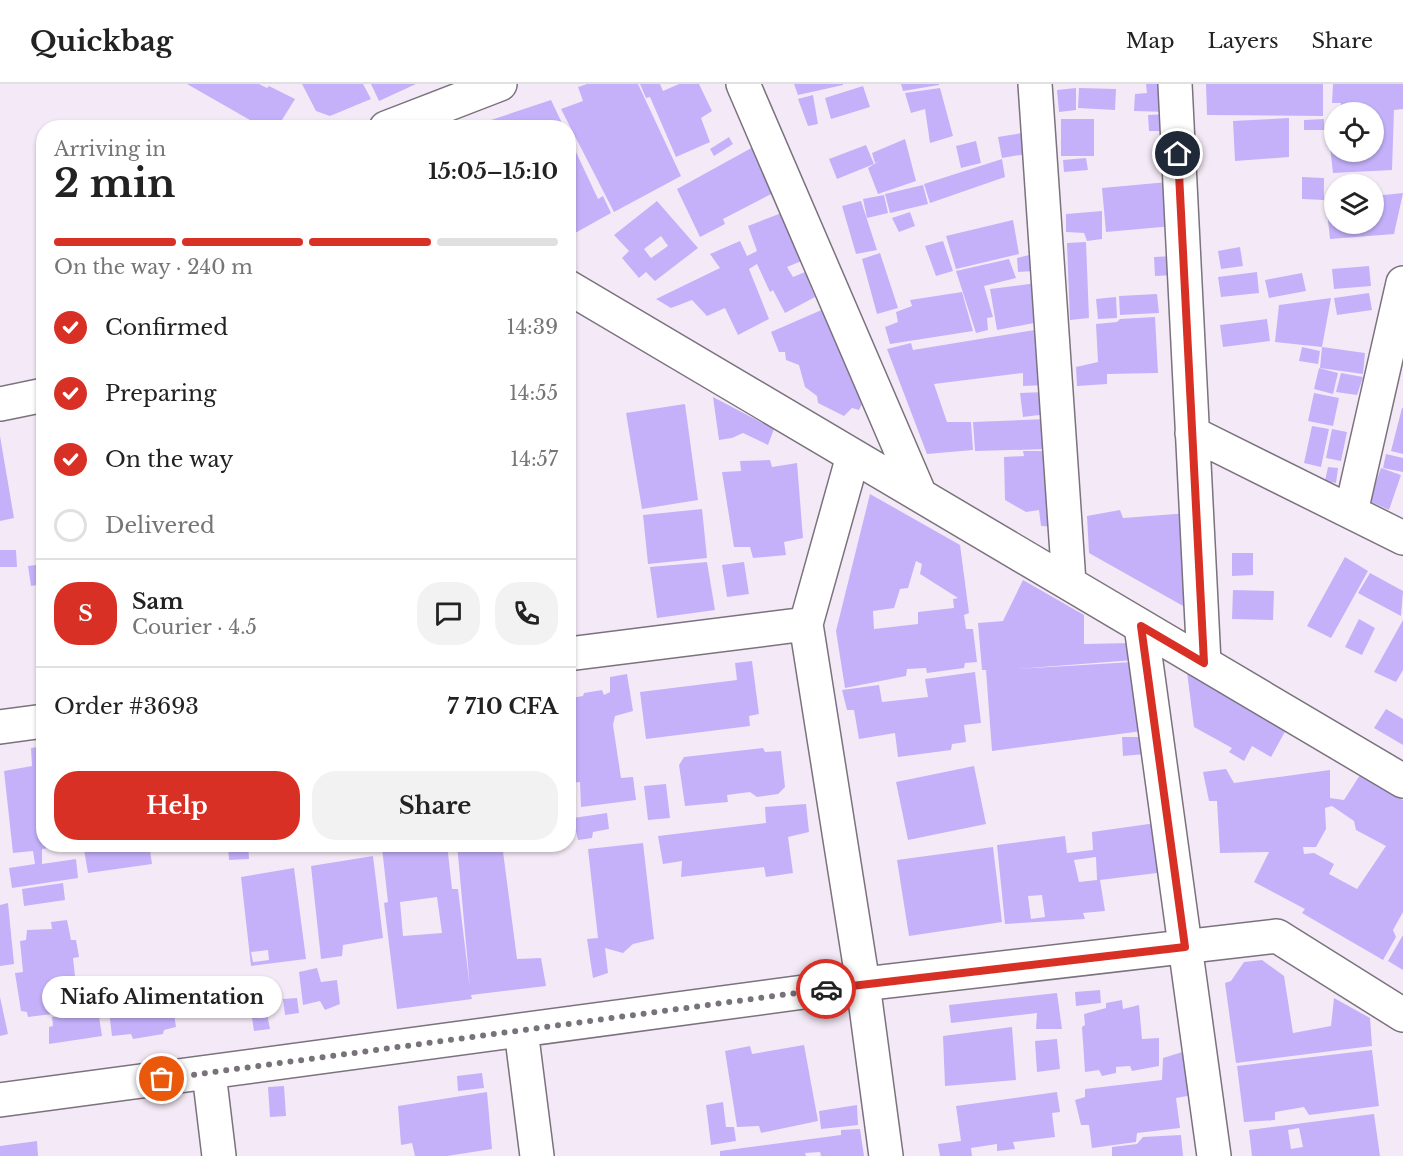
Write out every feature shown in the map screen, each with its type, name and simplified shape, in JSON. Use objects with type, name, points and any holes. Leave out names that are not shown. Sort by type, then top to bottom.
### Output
[{"type":"street","points":[[407,120],[500,84]]},
{"type":"street","points":[[743,84],[920,495]]},
{"type":"street","points":[[1035,84],[1069,583]]},
{"type":"street","points":[[1175,84],[1204,663]]},
{"type":"street","points":[[1351,512],[1403,283]]},
{"type":"street","points":[[576,292],[1403,781]]},
{"type":"street","points":[[0,404],[36,397]]},
{"type":"street","points":[[1192,433],[1403,538]]},
{"type":"street","points":[[853,456],[806,624],[863,984],[886,1156]]},
{"type":"street","points":[[576,653],[806,624]]},
{"type":"street","points":[[1141,626],[1214,1156]]},
{"type":"street","points":[[0,727],[36,722]]},
{"type":"street","points":[[0,1100],[863,984],[1277,936],[1403,1015]]},
{"type":"street","points":[[520,1030],[537,1156]]},
{"type":"street","points":[[208,1073],[219,1156]]},
{"type":"building","points":[[187,84],[259,84],[267,88],[269,86],[295,99],[282,120],[250,120]]},
{"type":"building","points":[[302,84],[363,84],[371,99],[330,116],[316,111]]},
{"type":"building","points":[[371,84],[416,84],[379,101]]},
{"type":"building","points":[[587,84],[638,84],[681,176],[614,212],[576,138],[576,120],[567,120],[561,109],[583,101],[578,87]]},
{"type":"building","points":[[640,84],[660,84],[663,91],[679,84],[699,84],[712,111],[701,118],[710,142],[676,157],[650,97],[646,98]]},
{"type":"building","points":[[794,84],[843,84],[843,85],[798,95]]},
{"type":"building","points":[[901,84],[939,84],[939,85],[903,91]]},
{"type":"building","points":[[1146,84],[1168,84],[1169,112],[1134,111],[1135,94],[1147,93]]},
{"type":"building","points":[[1206,84],[1323,84],[1323,116],[1207,115]]},
{"type":"building","points":[[1333,84],[1403,84],[1403,109],[1394,110],[1392,170],[1333,173],[1332,162],[1384,162],[1384,102],[1332,102]]},
{"type":"building","points":[[863,86],[870,107],[831,119],[825,98]]},
{"type":"building","points":[[940,88],[953,136],[930,143],[925,109],[911,113],[905,93]]},
{"type":"building","points":[[1076,88],[1076,110],[1059,112],[1057,90]]},
{"type":"building","points":[[1079,88],[1116,89],[1115,110],[1078,108]]},
{"type":"building","points":[[813,95],[818,124],[808,126],[798,99]]},
{"type":"building","points":[[551,100],[561,120],[491,120]]},
{"type":"building","points":[[1167,114],[1168,131],[1149,131],[1148,115]]},
{"type":"building","points":[[1289,118],[1289,157],[1235,161],[1233,121]]},
{"type":"building","points":[[1061,119],[1094,119],[1094,156],[1061,156]]},
{"type":"building","points":[[1324,119],[1324,130],[1304,130],[1304,120]]},
{"type":"building","points":[[1028,132],[1032,153],[1002,158],[998,137]]},
{"type":"building","points":[[729,137],[733,144],[714,156],[710,149]]},
{"type":"building","points":[[905,139],[916,181],[878,194],[868,168],[879,161],[875,163],[872,153]]},
{"type":"building","points":[[976,141],[981,163],[961,168],[956,146]]},
{"type":"building","points":[[866,145],[874,164],[837,179],[829,159]]},
{"type":"building","points":[[755,146],[775,192],[723,219],[725,224],[700,237],[677,189]]},
{"type":"building","points":[[576,152],[598,199],[603,196],[611,213],[576,233]]},
{"type":"building","points":[[1086,158],[1088,170],[1064,172],[1063,160]]},
{"type":"building","points":[[1002,159],[1005,177],[930,203],[924,184]]},
{"type":"building","points":[[1302,177],[1324,178],[1324,200],[1302,199]]},
{"type":"building","points":[[1168,182],[1173,226],[1106,232],[1102,188]]},
{"type":"building","points":[[923,185],[928,204],[890,213],[885,194]]},
{"type":"building","points":[[1403,193],[1394,234],[1330,239],[1329,234],[1384,234],[1384,195]]},
{"type":"building","points":[[884,195],[888,213],[867,218],[863,199]]},
{"type":"building","points":[[657,201],[698,248],[655,281],[646,272],[639,278],[622,258],[629,251],[614,235]],"holes":[[[661,236],[668,246],[651,258],[644,249]]]},
{"type":"building","points":[[861,201],[877,250],[856,254],[842,206]]},
{"type":"building","points":[[1102,211],[1102,239],[1087,241],[1084,233],[1066,232],[1066,214]]},
{"type":"building","points":[[784,212],[818,275],[808,280],[815,297],[785,313],[773,290],[770,292],[757,264],[749,269],[769,319],[738,335],[725,308],[707,316],[692,300],[671,308],[656,299],[720,268],[710,254],[740,241],[747,256],[757,251],[748,226]],"holes":[[[804,260],[810,270],[793,277],[787,267]]]},
{"type":"building","points":[[910,212],[915,226],[899,232],[892,218]]},
{"type":"building","points":[[1013,220],[1019,254],[956,269],[946,236]]},
{"type":"building","points":[[943,241],[953,271],[936,276],[925,246]]},
{"type":"building","points":[[1086,242],[1089,318],[1070,320],[1067,243]]},
{"type":"building","points":[[1240,247],[1243,266],[1221,269],[1218,251]]},
{"type":"building","points":[[880,253],[898,308],[877,314],[862,259]]},
{"type":"building","points":[[1033,254],[1035,271],[1018,272],[1017,258]]},
{"type":"building","points":[[1173,256],[1175,275],[1155,276],[1154,257]]},
{"type":"building","points":[[1009,259],[1016,278],[984,286],[993,317],[987,318],[988,330],[976,333],[956,271]]},
{"type":"building","points":[[1369,266],[1371,286],[1334,289],[1332,269]]},
{"type":"building","points":[[1257,272],[1259,293],[1221,297],[1218,277]]},
{"type":"building","points":[[1302,273],[1306,291],[1269,298],[1265,280]]},
{"type":"building","points":[[1037,283],[1039,322],[997,330],[990,289]]},
{"type":"building","points":[[962,292],[973,331],[890,344],[885,327],[898,322],[896,312],[912,306],[910,300]]},
{"type":"building","points":[[1369,293],[1372,310],[1337,315],[1334,298]]},
{"type":"building","points":[[1157,294],[1159,313],[1120,315],[1119,296]]},
{"type":"building","points":[[1116,297],[1117,318],[1098,319],[1096,299]]},
{"type":"building","points":[[1331,298],[1322,347],[1275,342],[1279,305]]},
{"type":"building","points":[[833,305],[869,390],[859,410],[852,408],[844,416],[818,403],[817,396],[805,387],[799,365],[786,360],[785,352],[779,352],[771,332]]},
{"type":"building","points":[[1155,317],[1158,373],[1107,374],[1107,384],[1077,386],[1076,367],[1098,362],[1096,324],[1117,322],[1120,319]]},
{"type":"building","points":[[1267,319],[1270,341],[1223,347],[1220,325]]},
{"type":"building","points":[[1041,329],[1047,385],[1023,386],[1023,373],[934,384],[947,422],[971,422],[973,450],[927,454],[887,349],[911,343],[913,350]]},
{"type":"building","points":[[1302,347],[1320,351],[1318,364],[1299,361]]},
{"type":"building","points":[[1322,347],[1365,353],[1363,374],[1320,368]]},
{"type":"building","points":[[1319,368],[1338,373],[1333,394],[1314,389]]},
{"type":"building","points":[[1341,373],[1363,377],[1357,395],[1336,392]]},
{"type":"building","points":[[1045,392],[1047,414],[1023,417],[1020,393]]},
{"type":"building","points":[[1314,393],[1339,398],[1333,426],[1308,421]]},
{"type":"building","points":[[713,397],[774,429],[768,445],[743,433],[719,440]]},
{"type":"building","points":[[685,404],[698,500],[642,509],[626,413]]},
{"type":"building","points":[[1403,408],[1403,454],[1391,451]]},
{"type":"building","points":[[1047,419],[1048,449],[975,451],[973,422]]},
{"type":"building","points":[[1312,426],[1329,429],[1321,467],[1304,463]]},
{"type":"building","points":[[1332,429],[1347,432],[1341,461],[1326,458]]},
{"type":"building","points":[[0,436],[14,518],[0,521]]},
{"type":"building","points":[[1023,451],[1050,451],[1057,527],[1041,526],[1039,510],[1026,512],[1005,500],[1004,457],[1024,456]]},
{"type":"building","points":[[1386,454],[1403,458],[1403,472],[1383,468]]},
{"type":"building","points":[[770,460],[772,467],[797,463],[803,538],[784,542],[786,555],[753,558],[750,547],[734,547],[722,472],[741,471],[740,461]]},
{"type":"building","points":[[1328,467],[1338,468],[1336,483],[1325,481]]},
{"type":"building","points":[[1381,468],[1401,475],[1389,510],[1369,501]]},
{"type":"building","points":[[870,494],[960,545],[969,613],[964,615],[966,629],[973,629],[977,662],[965,663],[964,668],[927,673],[926,668],[907,669],[906,676],[845,688],[836,631]],"holes":[[[916,561],[922,564],[920,574],[958,598],[953,599],[954,608],[918,612],[918,624],[874,629],[873,611],[894,608],[900,589],[908,588]]]},
{"type":"building","points":[[702,509],[707,558],[648,564],[643,515]]},
{"type":"building","points":[[1120,510],[1123,518],[1189,513],[1192,611],[1089,553],[1087,516]]},
{"type":"building","points":[[0,550],[16,550],[17,567],[0,567]]},
{"type":"building","points":[[1232,553],[1253,553],[1253,575],[1232,576]]},
{"type":"building","points":[[1345,557],[1368,571],[1331,638],[1307,626]]},
{"type":"building","points":[[707,562],[715,610],[657,618],[650,567]]},
{"type":"building","points":[[744,562],[749,594],[727,597],[722,565]]},
{"type":"building","points":[[36,565],[36,585],[31,586],[28,566]]},
{"type":"building","points":[[1370,573],[1403,591],[1401,616],[1358,593]]},
{"type":"building","points":[[1023,580],[1084,615],[1084,644],[1131,643],[1134,660],[1016,669],[1133,662],[1142,731],[992,751],[986,670],[982,670],[978,623],[1003,621]]},
{"type":"building","points":[[1233,590],[1274,591],[1273,620],[1232,619]]},
{"type":"building","points":[[1359,619],[1375,628],[1362,655],[1345,647]]},
{"type":"building","points":[[1403,620],[1403,670],[1396,682],[1374,672]]},
{"type":"building","points":[[752,661],[759,714],[749,716],[750,726],[646,739],[640,692],[737,680],[735,663]]},
{"type":"building","points":[[975,672],[981,723],[964,725],[966,742],[952,744],[951,750],[898,757],[895,733],[859,739],[854,710],[847,710],[842,690],[879,685],[882,702],[928,697],[925,679]]},
{"type":"building","points":[[1187,672],[1287,728],[1271,757],[1252,746],[1244,761],[1229,752],[1232,748],[1194,727]]},
{"type":"building","points":[[627,674],[633,711],[615,716],[613,725],[621,778],[633,777],[636,800],[581,807],[580,782],[576,782],[576,697],[583,696],[584,693],[602,690],[604,695],[610,692],[610,677]]},
{"type":"building","points":[[1386,709],[1403,719],[1403,745],[1374,728]]},
{"type":"building","points":[[1122,737],[1143,737],[1145,754],[1123,756]]},
{"type":"building","points":[[36,747],[36,852],[42,852],[42,864],[76,859],[78,878],[12,888],[9,868],[35,864],[33,851],[13,853],[4,771],[32,766],[31,748]]},
{"type":"building","points":[[763,748],[765,752],[781,751],[785,787],[778,794],[757,797],[750,792],[727,795],[728,802],[685,806],[679,765],[684,757]]},
{"type":"building","points":[[974,766],[986,824],[908,840],[896,782]]},
{"type":"building","points":[[1226,769],[1234,783],[1330,770],[1330,798],[1344,800],[1360,775],[1403,800],[1403,912],[1393,930],[1396,937],[1383,960],[1302,913],[1305,909],[1254,882],[1269,852],[1220,853],[1217,801],[1209,801],[1203,772]],"holes":[[[1332,806],[1354,821],[1356,830],[1386,846],[1357,889],[1329,874],[1334,864],[1314,853],[1304,854],[1303,847],[1316,847],[1326,829],[1325,808]]]},
{"type":"building","points":[[666,784],[670,818],[648,820],[644,786]]},
{"type":"building","points":[[806,804],[809,832],[788,837],[793,873],[766,877],[764,867],[681,877],[682,861],[663,864],[658,836],[766,823],[765,807]]},
{"type":"building","points":[[607,813],[609,829],[593,832],[592,838],[578,840],[576,818]]},
{"type":"building","points":[[1156,823],[1165,872],[1100,880],[1105,911],[1083,913],[1085,919],[1005,924],[997,845],[1065,836],[1067,853],[1093,850],[1092,832]],"holes":[[[1096,857],[1097,880],[1079,882],[1074,860]],[[1042,895],[1045,917],[1031,919],[1028,896]]]},
{"type":"building","points":[[643,843],[654,939],[633,944],[623,953],[605,948],[608,973],[593,978],[587,939],[598,938],[588,849]]},
{"type":"building","points":[[993,847],[1002,922],[909,936],[897,860]]},
{"type":"building","points":[[84,852],[150,852],[152,864],[88,873]]},
{"type":"building","points":[[228,852],[249,852],[249,859],[229,860]]},
{"type":"building","points":[[382,852],[448,852],[452,889],[458,889],[470,988],[458,852],[503,852],[517,959],[541,958],[546,986],[471,995],[472,999],[397,1009],[384,903],[388,902]],"holes":[[[437,897],[442,933],[403,936],[400,902]]]},
{"type":"building","points":[[373,856],[383,938],[343,945],[342,956],[321,959],[311,866]]},
{"type":"building","points":[[294,868],[306,959],[251,966],[241,877]],"holes":[[[268,950],[269,960],[253,962],[251,952]]]},
{"type":"building","points":[[63,883],[65,900],[24,906],[22,889]]},
{"type":"building","points":[[8,903],[14,964],[0,966],[0,905]]},
{"type":"building","points":[[67,920],[71,940],[76,940],[79,957],[73,958],[78,1002],[59,1007],[60,1013],[28,1017],[27,1012],[21,1011],[15,973],[23,972],[20,941],[26,940],[27,930],[52,929],[51,922]]},
{"type":"building","points":[[1403,935],[1403,970],[1388,961]]},
{"type":"building","points":[[1262,960],[1284,976],[1293,1033],[1331,1026],[1334,998],[1370,1018],[1372,1046],[1236,1063],[1225,983],[1231,981],[1244,962]]},
{"type":"building","points":[[317,968],[321,982],[337,980],[340,1004],[325,1010],[320,1001],[303,1005],[299,972]]},
{"type":"building","points":[[261,983],[270,1029],[254,1031],[247,985]]},
{"type":"building","points":[[156,985],[159,991],[170,989],[176,1027],[164,1030],[163,1034],[133,1039],[131,1034],[112,1036],[108,1003],[127,1001],[128,990]]},
{"type":"building","points":[[1100,990],[1101,1003],[1076,1006],[1075,992]]},
{"type":"building","points":[[1057,993],[1062,1029],[1036,1029],[1037,1013],[951,1023],[949,1005]]},
{"type":"building","points":[[0,997],[8,1034],[0,1036]]},
{"type":"building","points":[[297,998],[299,1013],[285,1015],[283,999]]},
{"type":"building","points":[[1122,1000],[1123,1009],[1139,1005],[1142,1039],[1159,1038],[1159,1066],[1132,1071],[1130,1066],[1116,1067],[1116,1073],[1102,1076],[1099,1070],[1085,1072],[1082,1027],[1085,1025],[1084,1014],[1106,1008],[1106,1003]]},
{"type":"building","points":[[98,1010],[102,1036],[49,1044],[49,1027],[53,1026],[52,1017]]},
{"type":"building","points":[[1012,1027],[1016,1080],[945,1086],[943,1036]]},
{"type":"building","points":[[1057,1039],[1060,1069],[1037,1072],[1035,1041]]},
{"type":"building","points":[[804,1045],[818,1121],[761,1133],[759,1126],[737,1127],[725,1051],[750,1046],[752,1054]]},
{"type":"building","points":[[1189,1050],[1193,1095],[1176,1098],[1180,1128],[1137,1133],[1136,1142],[1092,1148],[1089,1125],[1081,1125],[1075,1100],[1085,1097],[1085,1089],[1162,1080],[1163,1058]]},
{"type":"building","points":[[1372,1050],[1379,1106],[1309,1115],[1304,1107],[1275,1112],[1275,1120],[1244,1122],[1237,1066]]},
{"type":"building","points":[[482,1073],[484,1088],[458,1091],[457,1076]]},
{"type":"building","points":[[284,1086],[286,1116],[270,1117],[268,1087]]},
{"type":"building","points":[[487,1092],[492,1149],[447,1156],[415,1156],[412,1143],[401,1145],[398,1106]]},
{"type":"building","points":[[1057,1092],[1060,1112],[1052,1113],[1055,1137],[1013,1142],[1015,1149],[997,1151],[997,1144],[971,1148],[972,1156],[940,1156],[938,1144],[961,1141],[956,1106]]},
{"type":"building","points":[[723,1102],[726,1127],[734,1127],[736,1141],[711,1145],[706,1105]]},
{"type":"building","points":[[857,1105],[858,1125],[821,1129],[819,1111]]},
{"type":"building","points":[[1374,1114],[1380,1156],[1252,1156],[1249,1130]],"holes":[[[1299,1128],[1303,1147],[1291,1149],[1288,1130]]]},
{"type":"building","points":[[860,1129],[864,1156],[821,1156],[820,1152],[805,1153],[806,1156],[720,1156],[720,1151],[841,1135],[841,1130]]},
{"type":"building","points":[[1181,1135],[1183,1156],[1112,1156],[1112,1147],[1137,1144],[1143,1137]]},
{"type":"building","points":[[37,1141],[38,1156],[0,1156],[0,1146]]},
{"type":"way so far","points":[[162,1079],[826,989]]},
{"type":"place","name":"Niafo Alimentation","points":[[162,1079]]},
{"type":"route","points":[[826,989],[1185,947],[1141,626],[1204,663],[1178,154]]}]
